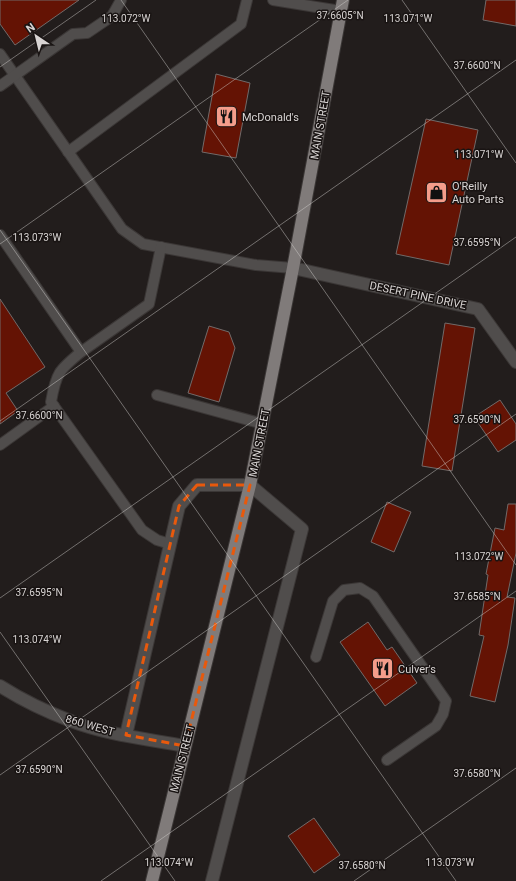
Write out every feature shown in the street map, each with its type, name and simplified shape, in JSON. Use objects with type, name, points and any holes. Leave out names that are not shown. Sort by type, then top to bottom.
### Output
[{"type":"main road","name":"MAIN STREET","points":[[152,881],[250,485],[293,268],[342,6]]},
{"type":"street","name":"DESERT PINE DRIVE","points":[[293,268],[478,309],[516,362]]},
{"type":"street","points":[[126,735],[179,506],[198,486],[250,485],[302,529],[212,881]]},
{"type":"street","name":"860 WEST","points":[[0,686],[36,706],[72,722],[126,735],[185,746]]},
{"type":"lane","points":[[0,86],[73,34],[87,33],[106,21],[112,16],[121,0]]},
{"type":"lane","points":[[68,152],[241,24],[247,0]]},
{"type":"lane","points":[[273,0],[342,6]]},
{"type":"lane","points":[[0,54],[122,229],[144,244],[256,265],[293,268]]},
{"type":"lane","points":[[0,235],[81,352]]},
{"type":"lane","points":[[161,247],[149,304],[81,352],[60,369],[54,382],[51,402],[142,530],[158,540],[170,544]]},
{"type":"lane","points":[[157,395],[262,424]]},
{"type":"lane","points":[[0,444],[54,406]]},
{"type":"lane","points":[[316,657],[333,601],[344,590],[360,588],[373,596],[446,701],[443,714],[436,726],[387,760]]},
{"type":"highlighted area","points":[[197,485],[250,485],[185,746],[126,735],[179,506]]},
{"type":"building","points":[[0,0],[79,0],[15,45],[0,24]]},
{"type":"building","points":[[486,0],[516,0],[516,26],[483,20]]},
{"type":"building","name":"McDonald's","points":[[216,74],[250,83],[236,158],[202,152]]},
{"type":"building","name":"O'Reilly Auto Parts","points":[[426,119],[478,130],[449,265],[396,254]]},
{"type":"building","points":[[0,299],[45,367],[6,393],[18,411],[0,424]]},
{"type":"building","points":[[445,323],[475,328],[452,471],[422,466]]},
{"type":"building","points":[[209,326],[229,332],[235,348],[219,402],[188,393]]},
{"type":"building","points":[[500,400],[516,424],[516,440],[498,452],[474,417]]},
{"type":"building","points":[[387,502],[411,512],[394,552],[371,542]]},
{"type":"building","points":[[508,504],[516,504],[516,553],[507,597],[515,598],[508,645],[495,702],[470,696],[484,636],[479,635],[488,575],[486,574],[495,528],[504,530]]},
{"type":"building","name":"Culver's","points":[[368,622],[387,650],[392,647],[417,683],[385,706],[340,642]]},
{"type":"building","points":[[314,818],[340,855],[314,873],[288,836]]},
{"type":"place","name":"McDonald's","points":[[226,117]]},
{"type":"place","name":"O'Reilly Auto Parts","points":[[437,192]]},
{"type":"place","name":"Culver's","points":[[383,669]]}]
